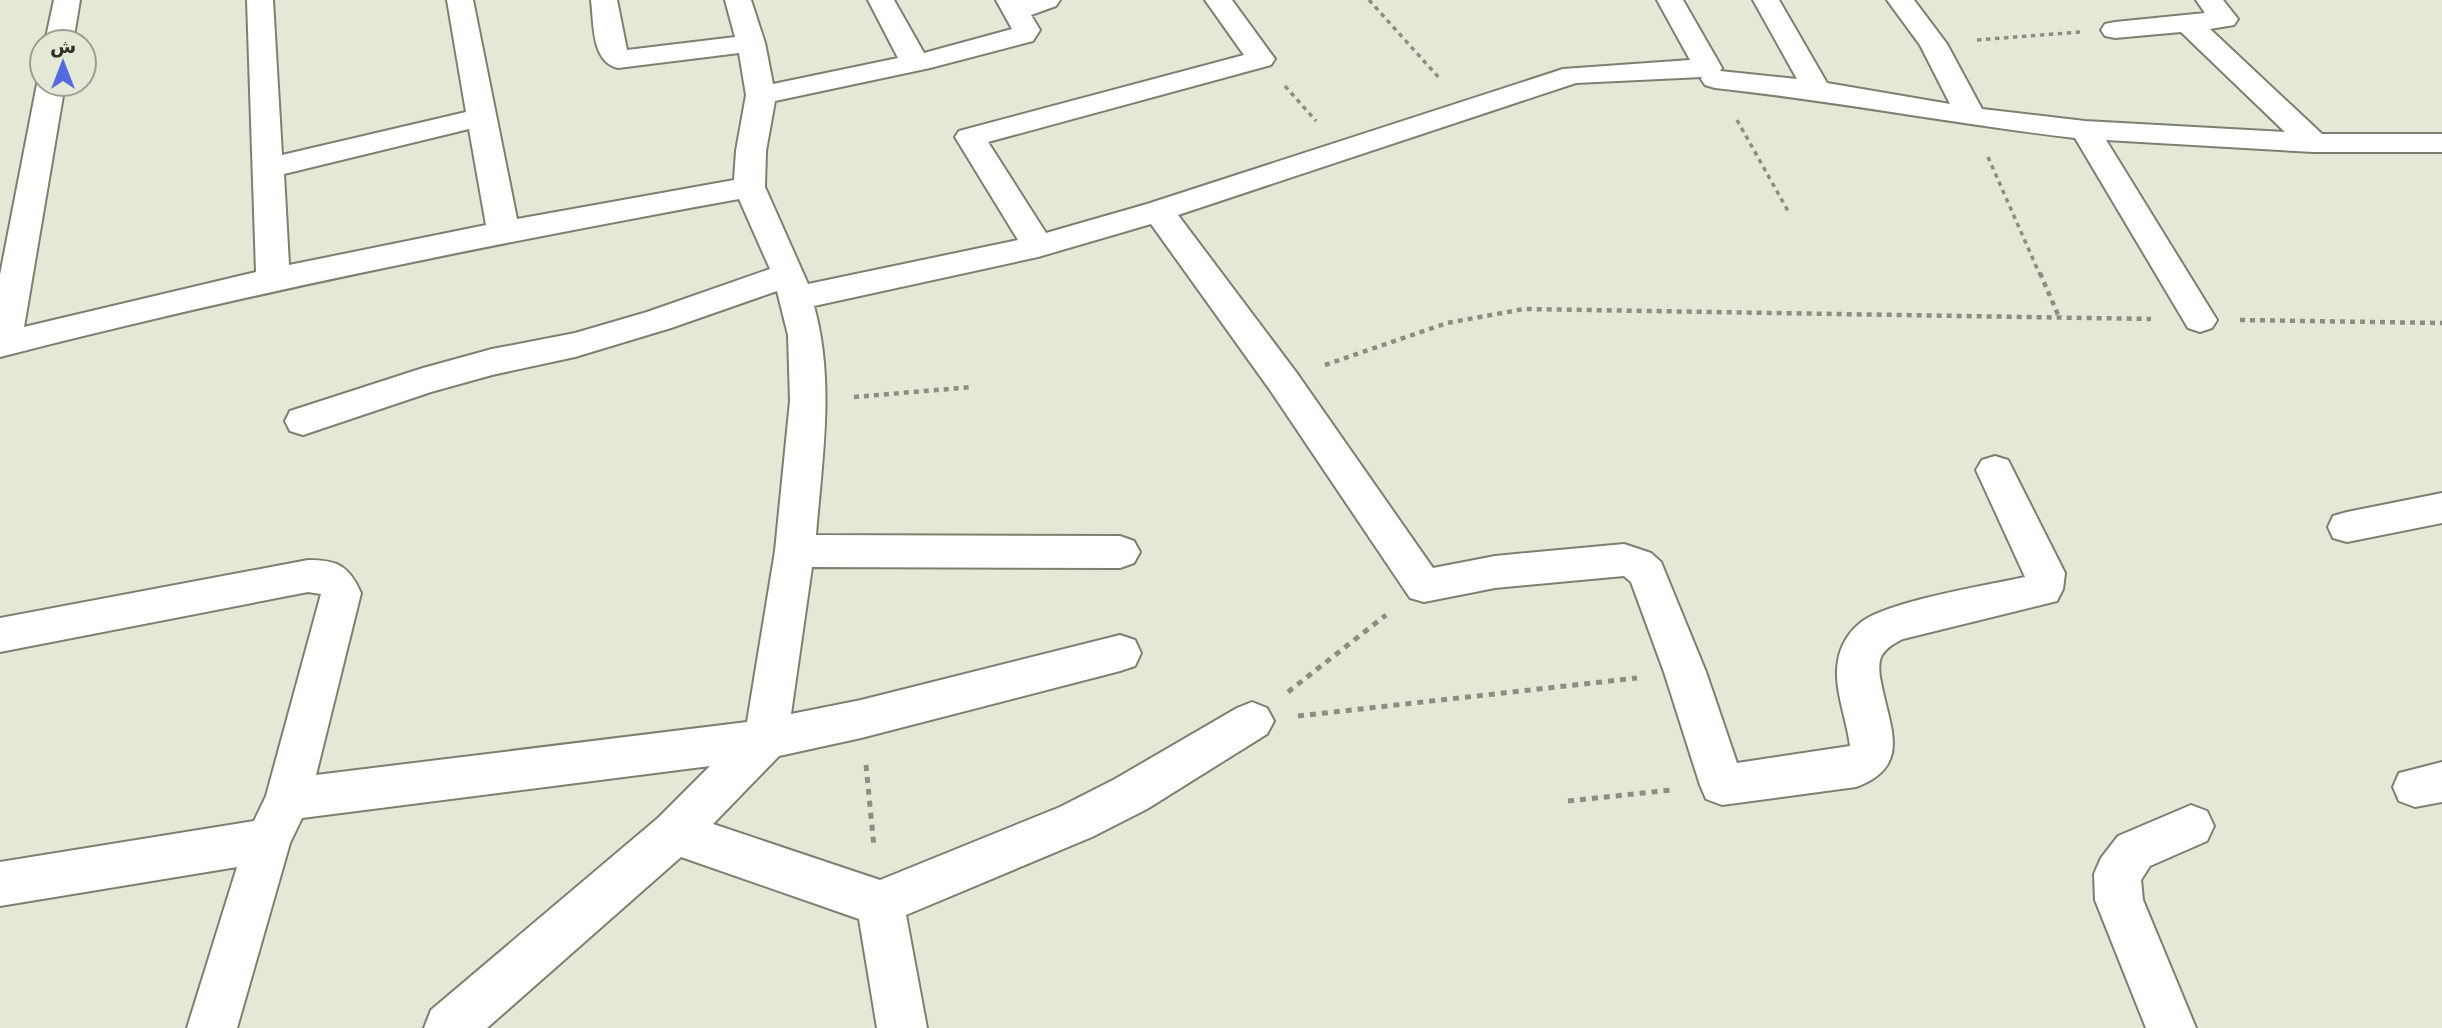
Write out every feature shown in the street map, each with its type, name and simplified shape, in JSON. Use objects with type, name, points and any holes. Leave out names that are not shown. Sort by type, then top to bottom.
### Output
[{"type":"street","points":[[62,28],[67,0]]},
{"type":"street","points":[[260,0],[273,279]]},
{"type":"street","points":[[460,0],[503,231]]},
{"type":"street","points":[[604,0],[614,57],[618,60],[751,43]]},
{"type":"street","points":[[449,1028],[674,833],[766,739],[795,551],[808,401],[805,335],[793,286],[749,187],[751,151],[761,95],[751,43],[738,0]]},
{"type":"street","points":[[881,0],[915,63]]},
{"type":"street","points":[[761,95],[915,63],[1023,35],[1026,30],[1012,6],[1047,0]]},
{"type":"street","points":[[1038,246],[970,136],[1261,59],[1218,0]]},
{"type":"street","points":[[303,421],[423,381],[492,362],[575,345],[793,286],[1038,246],[1158,211],[1573,75],[1709,68],[1670,0]]},
{"type":"street","points":[[1766,0],[1817,90]]},
{"type":"street","points":[[1900,0],[1933,44],[1971,117]]},
{"type":"street","points":[[2115,30],[2224,19],[2209,0]]},
{"type":"street","points":[[2188,23],[2314,144]]},
{"type":"street","points":[[1715,79],[1817,90],[1971,117],[2085,130],[2314,144],[2442,143]]},
{"type":"street","points":[[48,98],[2,345],[273,279],[503,231],[749,187]]},
{"type":"street","points":[[269,168],[481,117]]},
{"type":"street","points":[[2085,130],[2200,320]]},
{"type":"street","points":[[1158,211],[1283,381],[1424,586],[1495,572],[1624,560],[1632,561],[1651,579],[1722,785],[1856,767],[1864,763],[1871,754],[1872,747],[1860,682],[1861,653],[1866,639],[1894,624],[2043,589],[2045,572],[1995,470]]},
{"type":"street","points":[[2347,527],[2442,508]]},
{"type":"street","points":[[795,551],[1120,552]]},
{"type":"street","points":[[0,635],[308,576],[327,576],[337,582],[341,593],[278,820],[212,1028]]},
{"type":"street","points":[[0,884],[278,820],[766,739],[861,719],[1120,653]]},
{"type":"street","points":[[674,833],[880,903],[1076,822],[1131,794],[1252,721]]},
{"type":"street","points":[[2171,1028],[2119,900],[2118,874],[2134,851],[2191,826]]},
{"type":"street","points":[[880,903],[902,1028]]},
{"type":"path","points":[[1369,0],[1468,111]]},
{"type":"path","points":[[1933,44],[2115,30]]},
{"type":"path","points":[[1261,59],[1343,151]]},
{"type":"path","points":[[1715,79],[1788,211]]},
{"type":"path","points":[[1971,117],[2059,317]]},
{"type":"path","points":[[1283,381],[1404,335],[1497,311],[1667,310],[2442,323]]},
{"type":"path","points":[[808,401],[971,387]]},
{"type":"path","points":[[1252,721],[1424,586]]},
{"type":"path","points":[[1252,721],[1685,672]]},
{"type":"path","points":[[861,719],[880,903]]},
{"type":"path","points":[[1568,801],[1722,785]]}]
